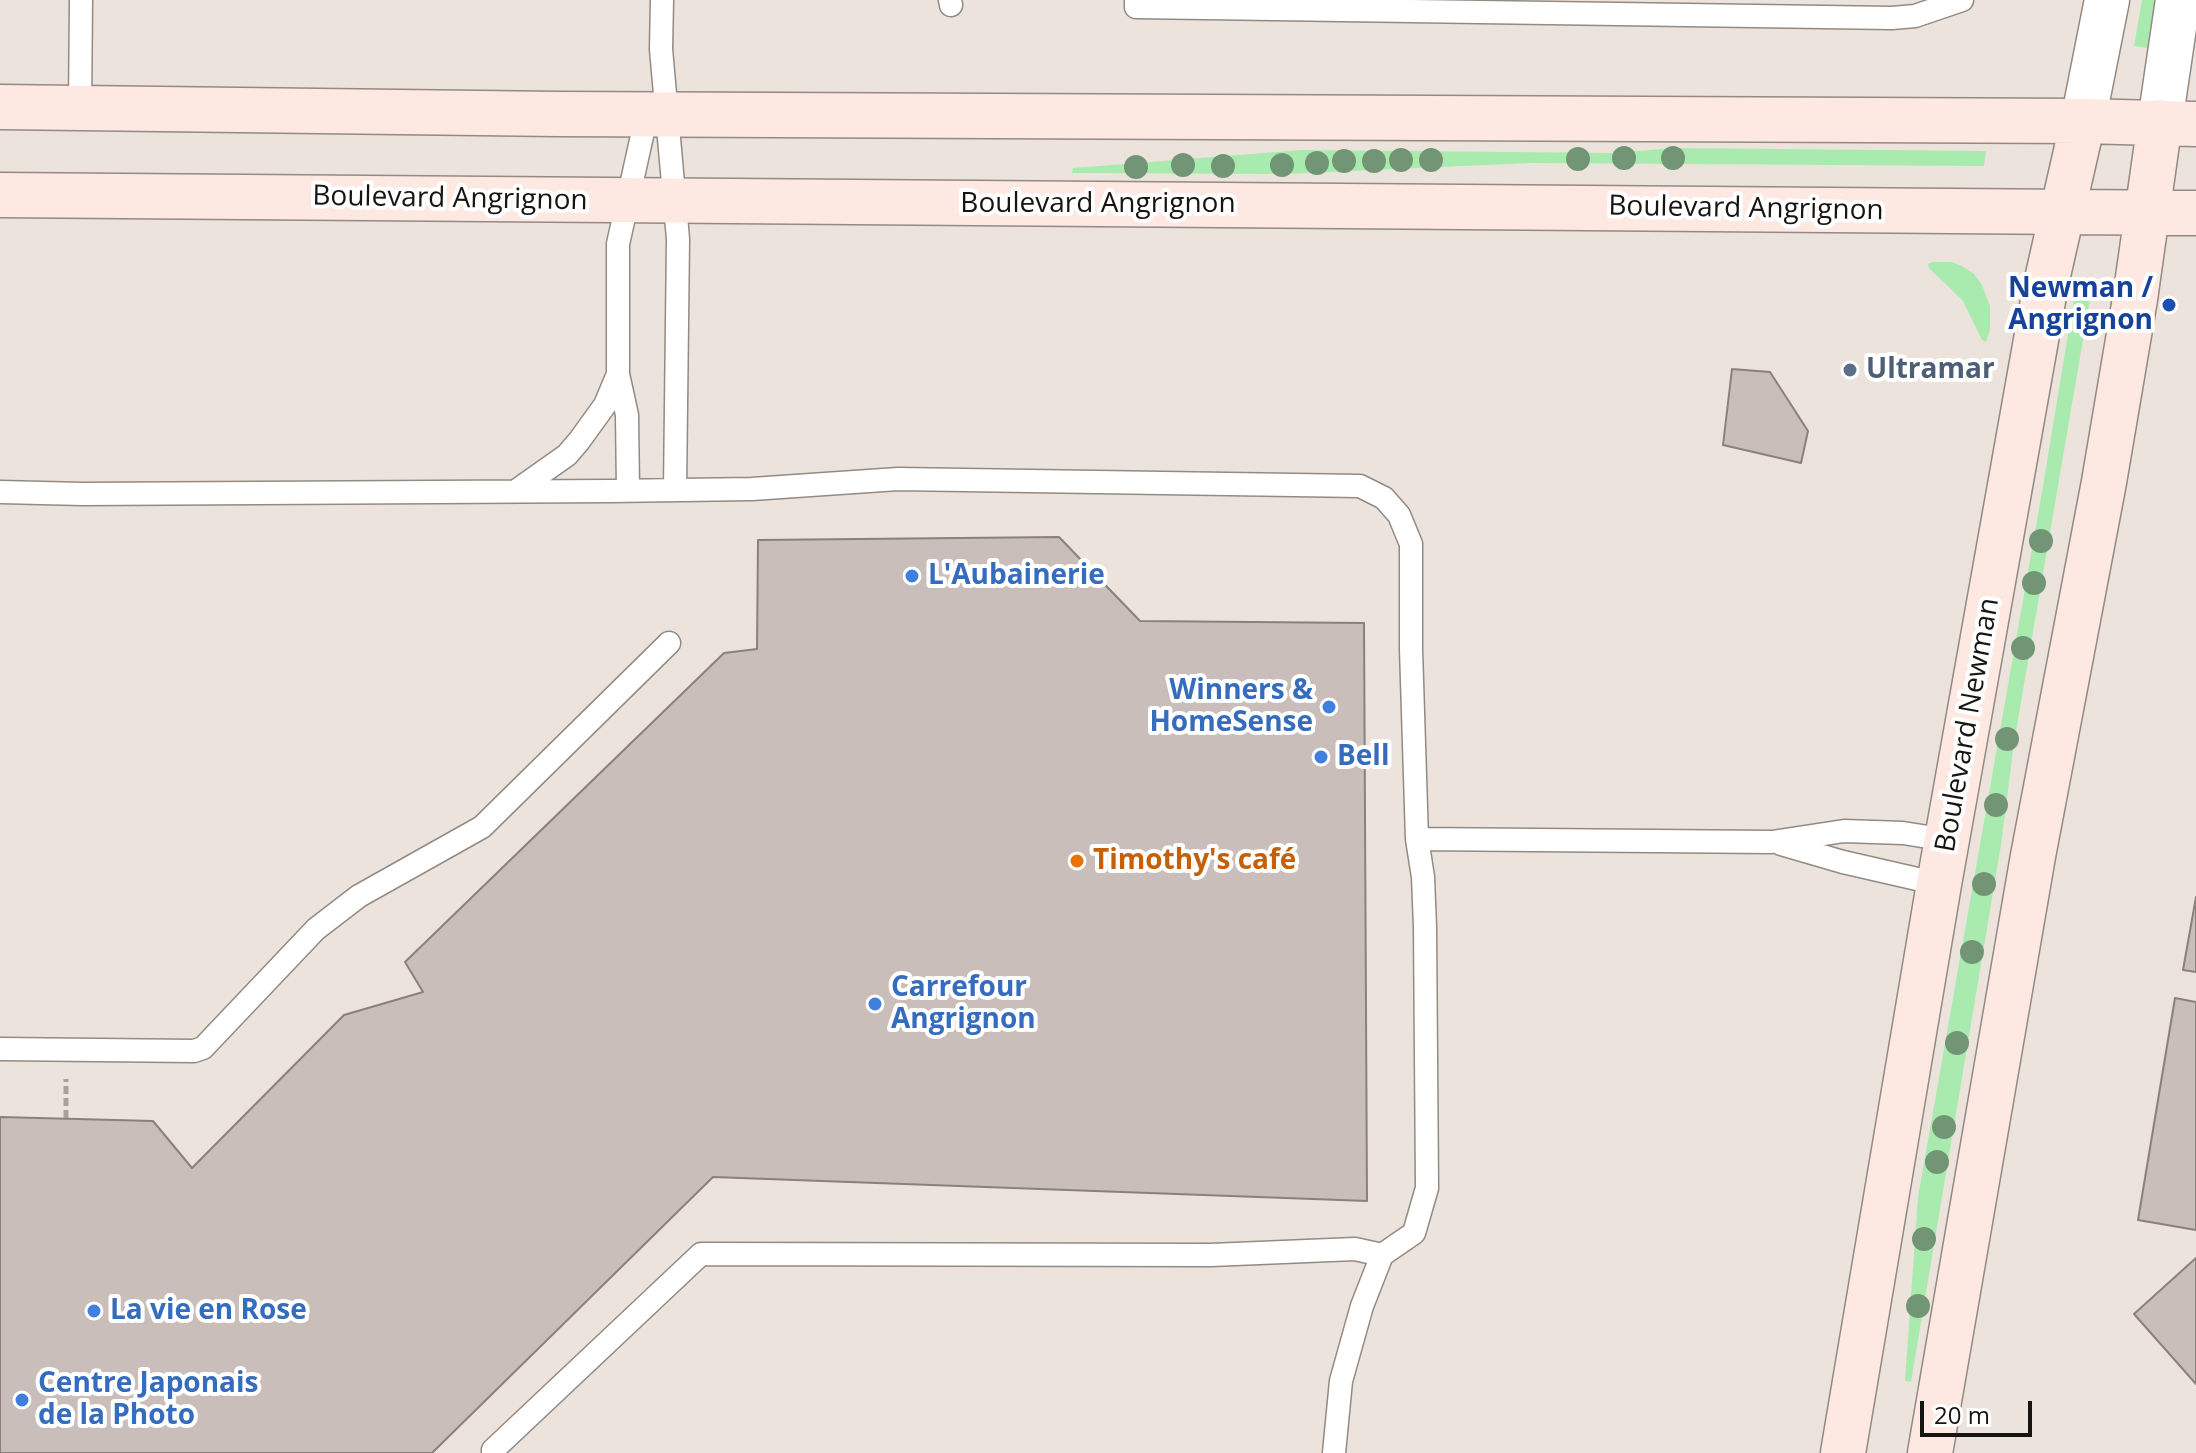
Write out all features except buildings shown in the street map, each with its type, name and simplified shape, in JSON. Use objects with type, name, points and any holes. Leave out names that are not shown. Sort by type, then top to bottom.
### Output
[{"type":"main road","points":[[0,107],[2178,123],[2147,212],[2101,497],[2033,856],[1930,1453]]},
{"type":"main road","name":"Boulevard Newman","points":[[1843,1453],[1939,884],[2046,284],[2083,121]]},
{"type":"main road","name":"Boulevard Angrignon","points":[[0,195],[2196,213]]},
{"type":"street","name":"Boulevard Newman","points":[[2083,121],[2107,0]]},
{"type":"street","points":[[2178,0],[2178,123]]},
{"type":"lane","points":[[80,108],[81,0]]},
{"type":"lane","points":[[662,0],[657,114],[675,200],[678,239],[675,490]]},
{"type":"lane","points":[[1136,0],[1136,7],[1892,18],[1928,13],[1962,0]]},
{"type":"lane","points":[[628,490],[627,415],[618,374],[618,244],[627,200],[657,114]]},
{"type":"lane","points":[[516,491],[567,455],[605,405],[618,374]]},
{"type":"lane","points":[[0,492],[752,489],[898,479],[1360,486],[1384,498],[1399,515],[1411,544],[1417,839],[1423,877],[1425,927],[1427,1188],[1414,1233],[1382,1255],[1362,1306],[1343,1372],[1334,1453]]},
{"type":"lane","points":[[0,1049],[194,1051],[203,1048],[316,929],[359,896],[482,827],[669,643]]},
{"type":"lane","points":[[1417,839],[1772,842],[1844,831],[1903,833],[1947,840]]},
{"type":"lane","points":[[1772,842],[1939,884]]},
{"type":"lane","points":[[493,1453],[701,1254],[1211,1255],[1355,1249],[1382,1255]]},
{"type":"path","points":[[66,1078],[66,1118]]},
{"type":"green space","points":[[2142,0],[2157,0],[2149,48],[2134,46]]},
{"type":"green space","points":[[1673,148],[1986,151],[1984,166],[1531,163],[1284,174],[1072,173],[1073,168],[1302,150],[1615,153]]},
{"type":"green space","points":[[1952,262],[1962,266],[1974,274],[1982,285],[1990,306],[1990,330],[1986,342],[1982,340],[1963,301],[1929,268],[1928,264]]},
{"type":"green space","points":[[2075,292],[2091,293],[2014,743],[2001,845],[1911,1382],[1905,1381],[1918,1197]]},
{"type":"place","name":"Newman / Angrignon","points":[[2169,305]]},
{"type":"place","name":"Ultramar","points":[[1850,370]]},
{"type":"place","name":"L'Aubainerie","points":[[912,576]]},
{"type":"place","name":"Winners & HomeSense","points":[[1329,707]]},
{"type":"place","name":"Bell","points":[[1321,757]]},
{"type":"place","name":"Timothy's café","points":[[1077,861]]},
{"type":"place","name":"Carrefour Angrignon","points":[[875,1004]]},
{"type":"place","name":"La vie en Rose","points":[[94,1311]]},
{"type":"place","name":"Centre Japonais de la Photo","points":[[22,1400]]}]
